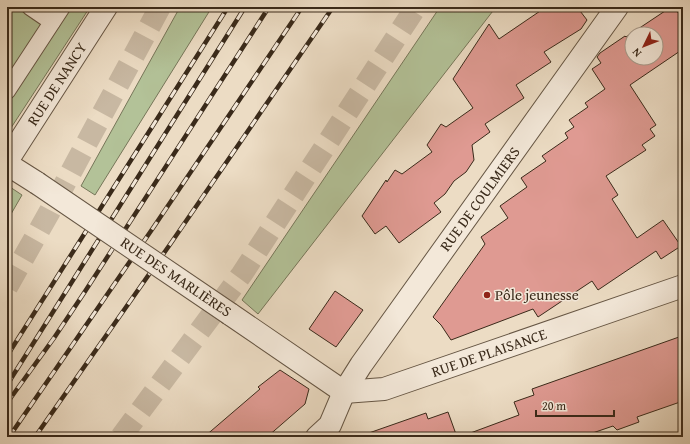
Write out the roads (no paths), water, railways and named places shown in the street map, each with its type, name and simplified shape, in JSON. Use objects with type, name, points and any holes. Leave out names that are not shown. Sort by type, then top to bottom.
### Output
[{"type":"street","name":"RUE DE NANCY","points":[[7,161],[106,7]]},
{"type":"street","name":"RUE DE COULMIERS","points":[[344,392],[361,365],[616,7]]},
{"type":"street","name":"RUE DES MARLIÈRES","points":[[7,164],[344,392]]},
{"type":"street","name":"RUE DE PLAISANCE","points":[[344,392],[384,389],[683,286]]},
{"type":"street","points":[[316,437],[330,425],[344,392]]},
{"type":"lane","points":[[30,7],[52,22]]},
{"type":"lane","points":[[7,91],[62,7]]},
{"type":"tunnel","points":[[7,287],[50,211],[160,7]]},
{"type":"tunnel","points":[[121,437],[242,274],[416,7]]},
{"type":"railway","points":[[7,356],[228,7]]},
{"type":"railway","points":[[7,385],[245,7]]},
{"type":"railway","points":[[7,403],[54,338],[84,293],[269,7]]},
{"type":"railway","points":[[9,437],[153,228],[302,7]]},
{"type":"railway","points":[[35,437],[171,243],[333,7]]},
{"type":"place","name":"Pôle jeunesse","points":[[487,295]]}]
